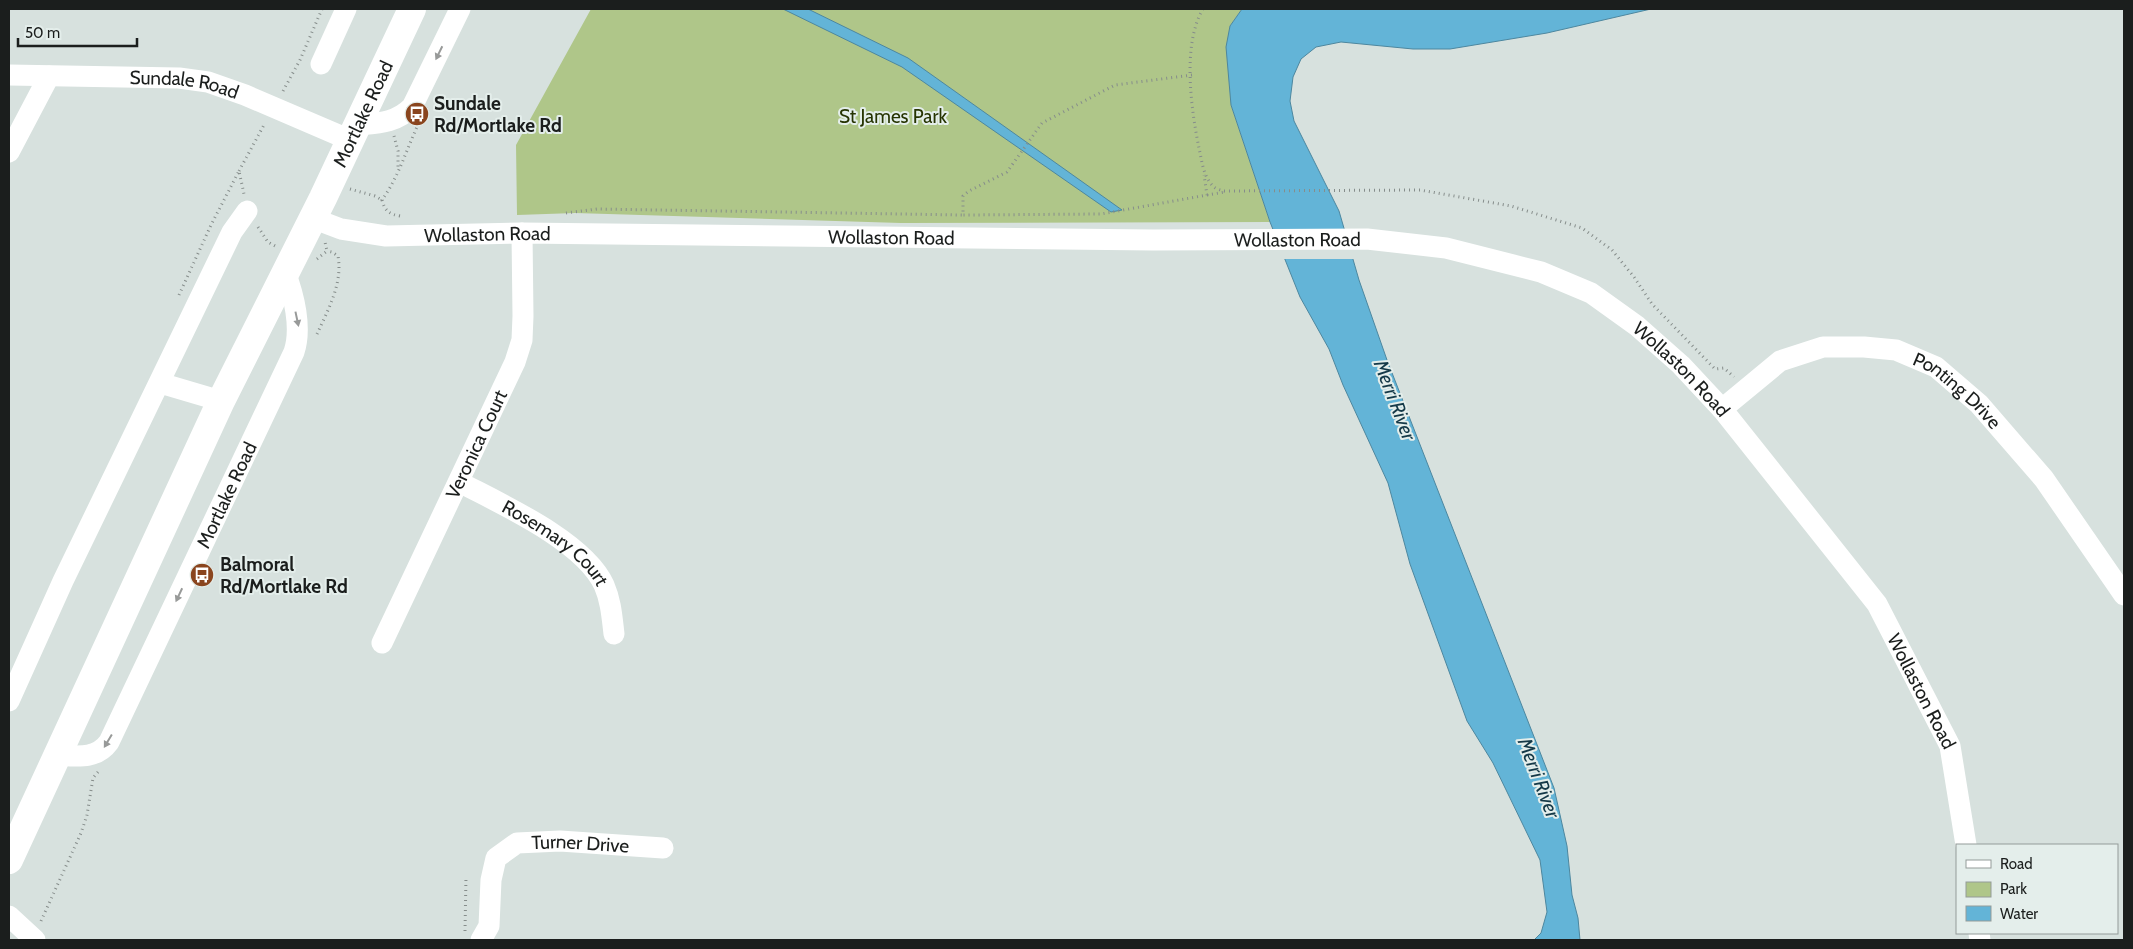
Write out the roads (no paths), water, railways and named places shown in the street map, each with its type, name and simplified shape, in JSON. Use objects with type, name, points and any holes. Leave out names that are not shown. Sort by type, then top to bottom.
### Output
[{"type":"main road","name":"Mortlake Road","points":[[10,856],[221,401],[354,133],[412,9]]},
{"type":"street","points":[[321,64],[346,9]]},
{"type":"street","points":[[354,133],[390,122],[404,115],[412,107],[460,9]]},
{"type":"street","name":"Sundale Road","points":[[9,75],[179,78],[208,82],[354,133]]},
{"type":"street","points":[[9,152],[49,76]]},
{"type":"street","points":[[9,701],[63,581],[232,232],[247,211]]},
{"type":"street","name":"Wollaston Road","points":[[312,218],[341,229],[368,234],[411,236],[522,233],[1367,239],[1446,248],[1541,272],[1590,293],[1637,326],[1681,365],[1722,409],[1877,604],[1950,746],[1966,844]]},
{"type":"street","name":"Veronica Court","points":[[382,644],[515,362],[522,340],[522,233]]},
{"type":"street","name":"Mortlake Road","points":[[56,755],[94,755],[101,751],[109,742],[294,352],[299,332],[290,284],[285,272]]},
{"type":"street","name":"Ponting Drive","points":[[1722,409],[1780,362],[1823,348],[1864,347],[1896,350],[1936,367],[1979,404],[2044,479],[2124,595]]},
{"type":"street","points":[[160,383],[221,401]]},
{"type":"street","name":"Rosemary Court","points":[[459,482],[547,529],[591,564],[604,585],[610,605],[614,634]]},
{"type":"street","name":"Turner Drive","points":[[472,937],[488,926],[491,880],[496,858],[517,843],[560,841],[663,848]]},
{"type":"water","points":[[783,9],[808,9],[908,58],[1122,210],[1111,212],[902,67]]},
{"type":"water","name":"Merri River","points":[[1242,9],[1651,9],[1547,33],[1450,49],[1413,49],[1341,42],[1316,47],[1301,59],[1293,77],[1290,101],[1294,121],[1339,211],[1359,280],[1387,360],[1554,788],[1567,846],[1572,895],[1578,918],[1580,940],[1534,940],[1541,933],[1547,912],[1540,860],[1493,763],[1467,721],[1410,564],[1388,483],[1343,385],[1329,349],[1300,297],[1270,222],[1231,105],[1226,47],[1230,26]]},
{"type":"place","name":"Sundale Rd/Mortlake Rd","points":[[417,114]]},
{"type":"place","name":"Balmoral Rd/Mortlake Rd","points":[[202,575]]},
{"type":"park label","name":"St James Park","points":[[893,116]]}]
